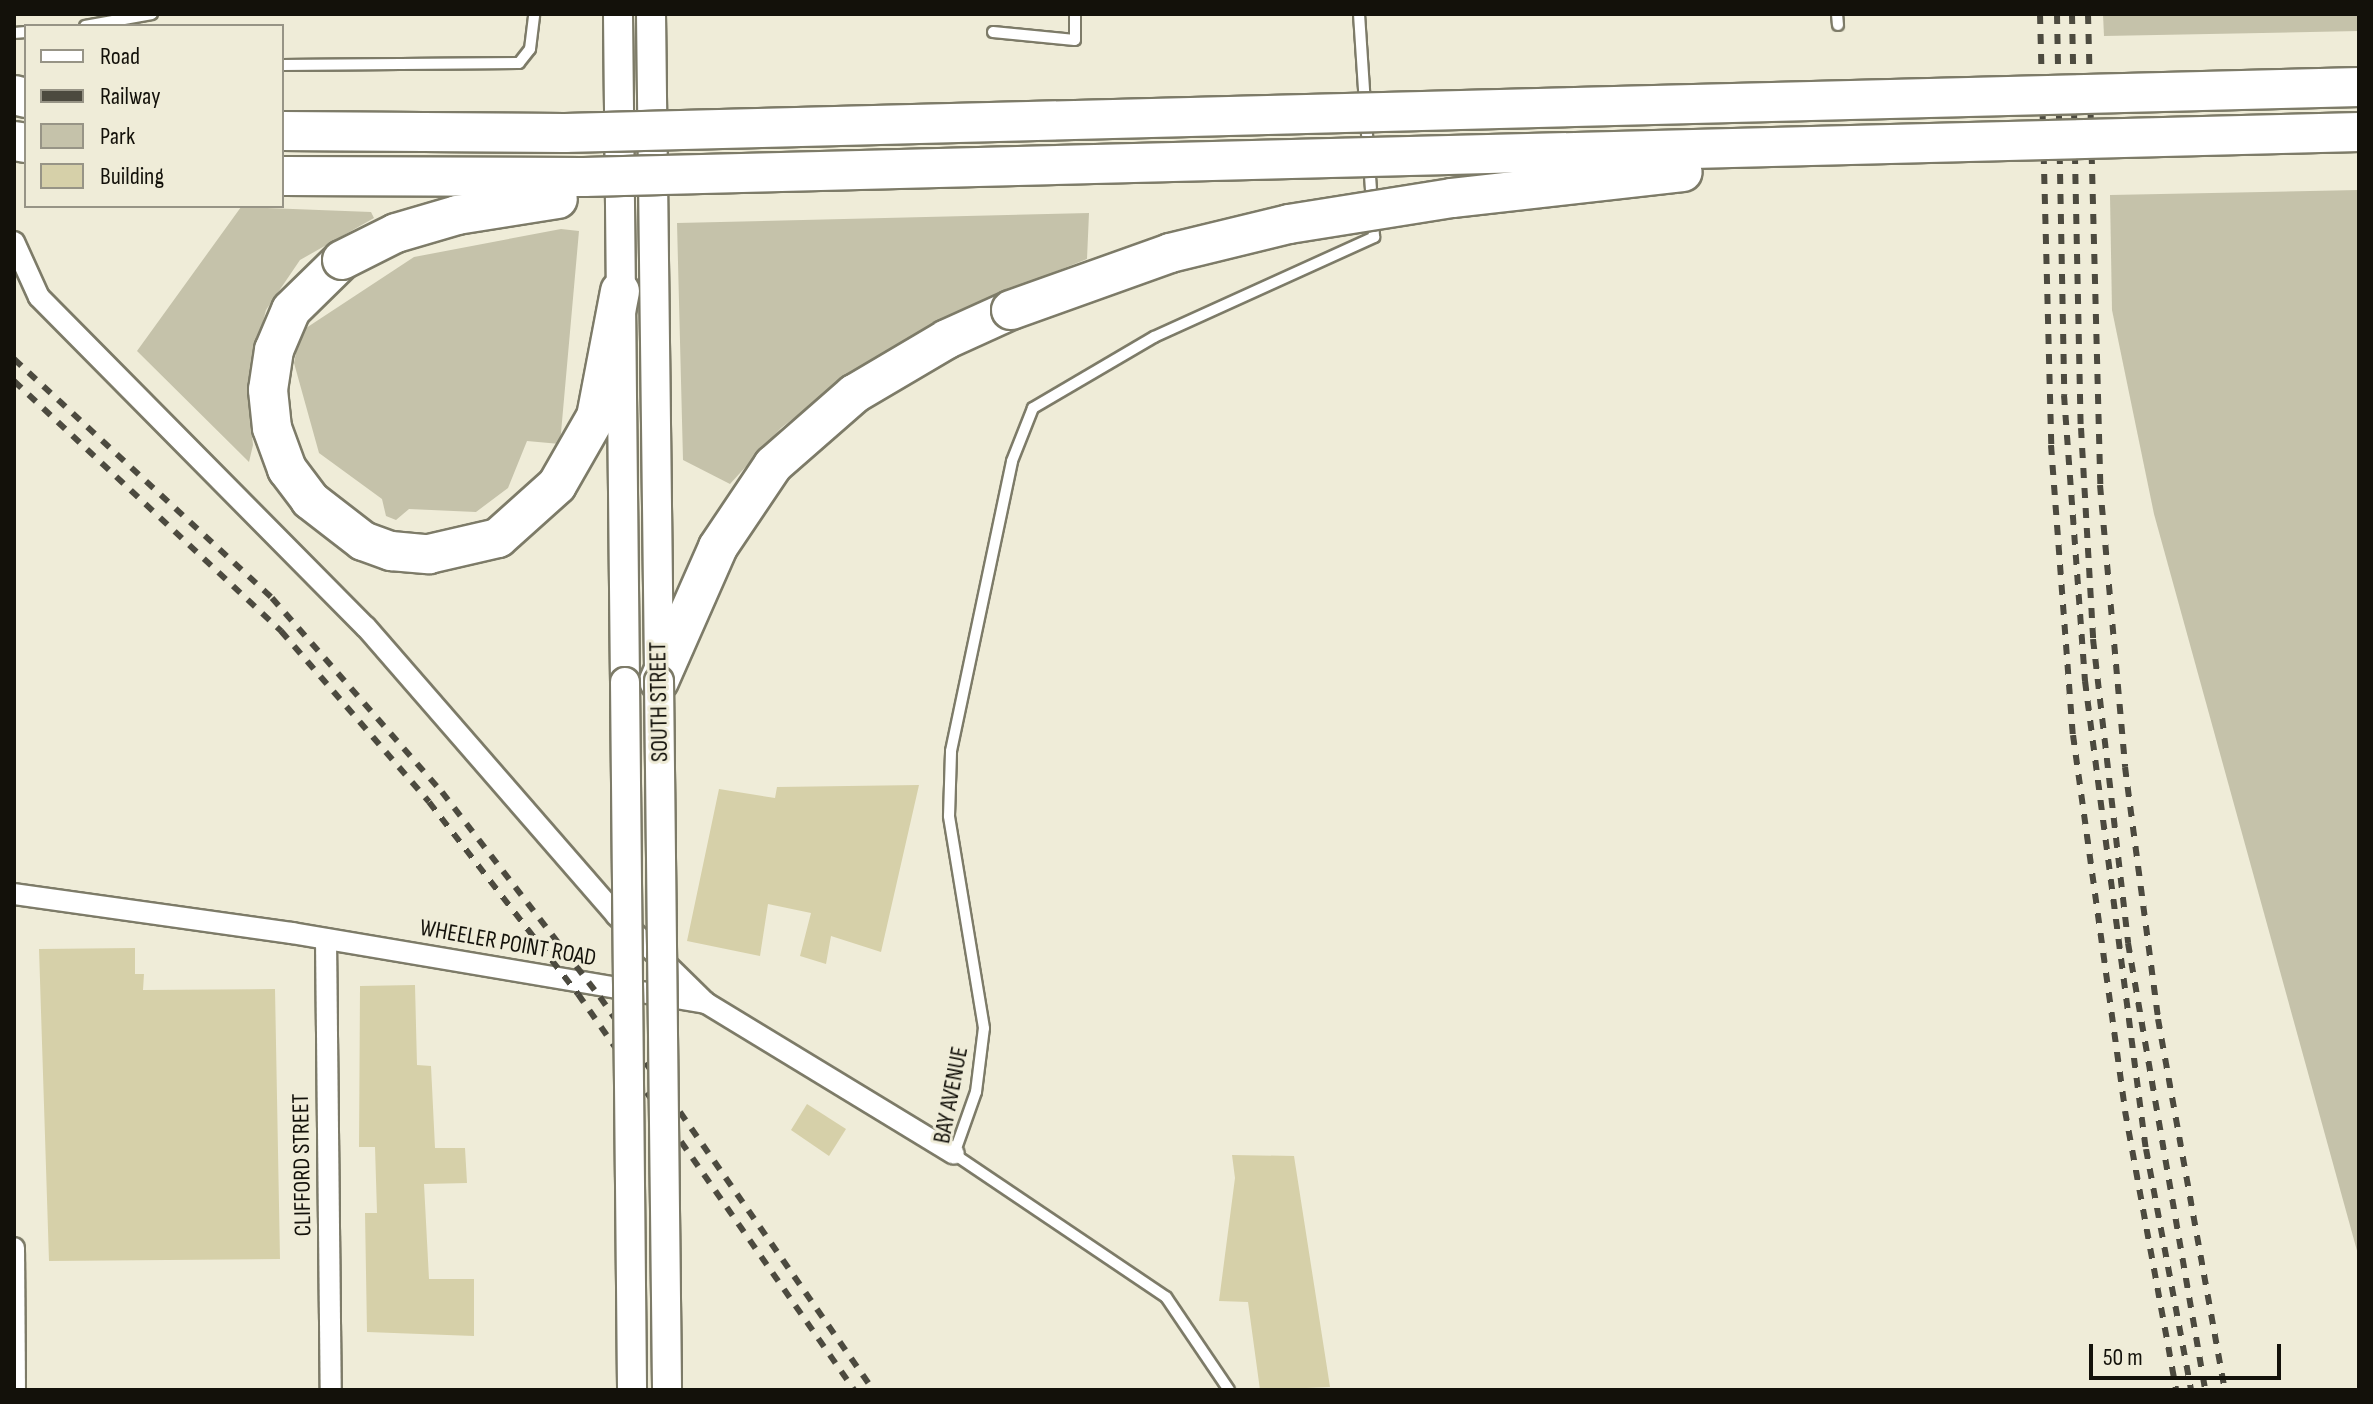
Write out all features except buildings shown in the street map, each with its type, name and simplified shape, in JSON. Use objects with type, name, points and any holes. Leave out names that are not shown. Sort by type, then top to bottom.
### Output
[{"type":"highway","points":[[284,131],[549,133],[2359,87]]},
{"type":"highway","points":[[284,176],[492,179],[2359,132]]},
{"type":"highway","points":[[642,681],[718,547],[773,465],[854,394],[947,339],[1011,310],[1170,253],[1329,216],[1452,198],[1942,143]]},
{"type":"highway","points":[[620,291],[596,417],[557,485],[498,538],[429,554],[391,551],[363,541],[310,500],[287,469],[272,428],[268,390],[274,350],[291,310],[342,260],[396,233],[467,213],[819,172]]},
{"type":"main road","name":"SOUTH STREET","points":[[618,14],[620,291],[642,681],[667,1390]]},
{"type":"main road","name":"SOUTH STREET","points":[[632,1390],[651,14]]},
{"type":"street","points":[[14,242],[39,297],[366,627],[616,915],[706,1003]]},
{"type":"street","name":"WHEELER POINT ROAD","points":[[14,894],[326,939],[706,1003],[954,1154]]},
{"type":"street","name":"CLIFFORD STREET","points":[[326,939],[331,1390]]},
{"type":"street","points":[[14,1248],[15,1390]]},
{"type":"lane","points":[[96,24],[152,14]]},
{"type":"lane","points":[[284,65],[519,63],[530,49],[534,14]]},
{"type":"lane","points":[[993,32],[1075,40],[1075,14]]},
{"type":"lane","name":"BAY AVENUE","points":[[1229,1390],[1166,1297],[954,1154],[976,1092],[984,1028],[949,816],[951,751],[1012,461],[1033,408],[1154,337],[1374,237],[1359,14]]},
{"type":"green space","points":[[2103,14],[2359,14],[2359,31],[2104,36]]},
{"type":"green space","points":[[2359,190],[2359,1258],[2154,514],[2112,310],[2110,195]]},
{"type":"green space","points":[[240,208],[371,212],[374,218],[300,260],[266,310],[247,385],[253,445],[249,462],[137,351]]},
{"type":"green space","points":[[1089,213],[1087,259],[969,306],[856,370],[781,428],[730,484],[683,460],[677,223]]},
{"type":"green space","points":[[561,229],[579,231],[560,444],[527,441],[508,488],[476,512],[409,509],[396,520],[386,516],[382,499],[319,453],[294,363],[300,332],[414,257]]},
{"type":"railway","points":[[2040,14],[2051,445],[2073,735],[2125,1111],[2176,1390]]},
{"type":"railway","points":[[2057,14],[2064,395],[2085,681],[2146,1149],[2191,1390]]},
{"type":"railway","points":[[2072,14],[2081,428],[2093,639],[2128,943],[2205,1390]]},
{"type":"railway","points":[[2088,14],[2100,485],[2125,767],[2158,1019],[2225,1390]]},
{"type":"railway","points":[[14,359],[272,598],[442,792],[600,997],[873,1390]]},
{"type":"railway","points":[[14,381],[281,631],[429,802],[578,994],[854,1390]]}]
